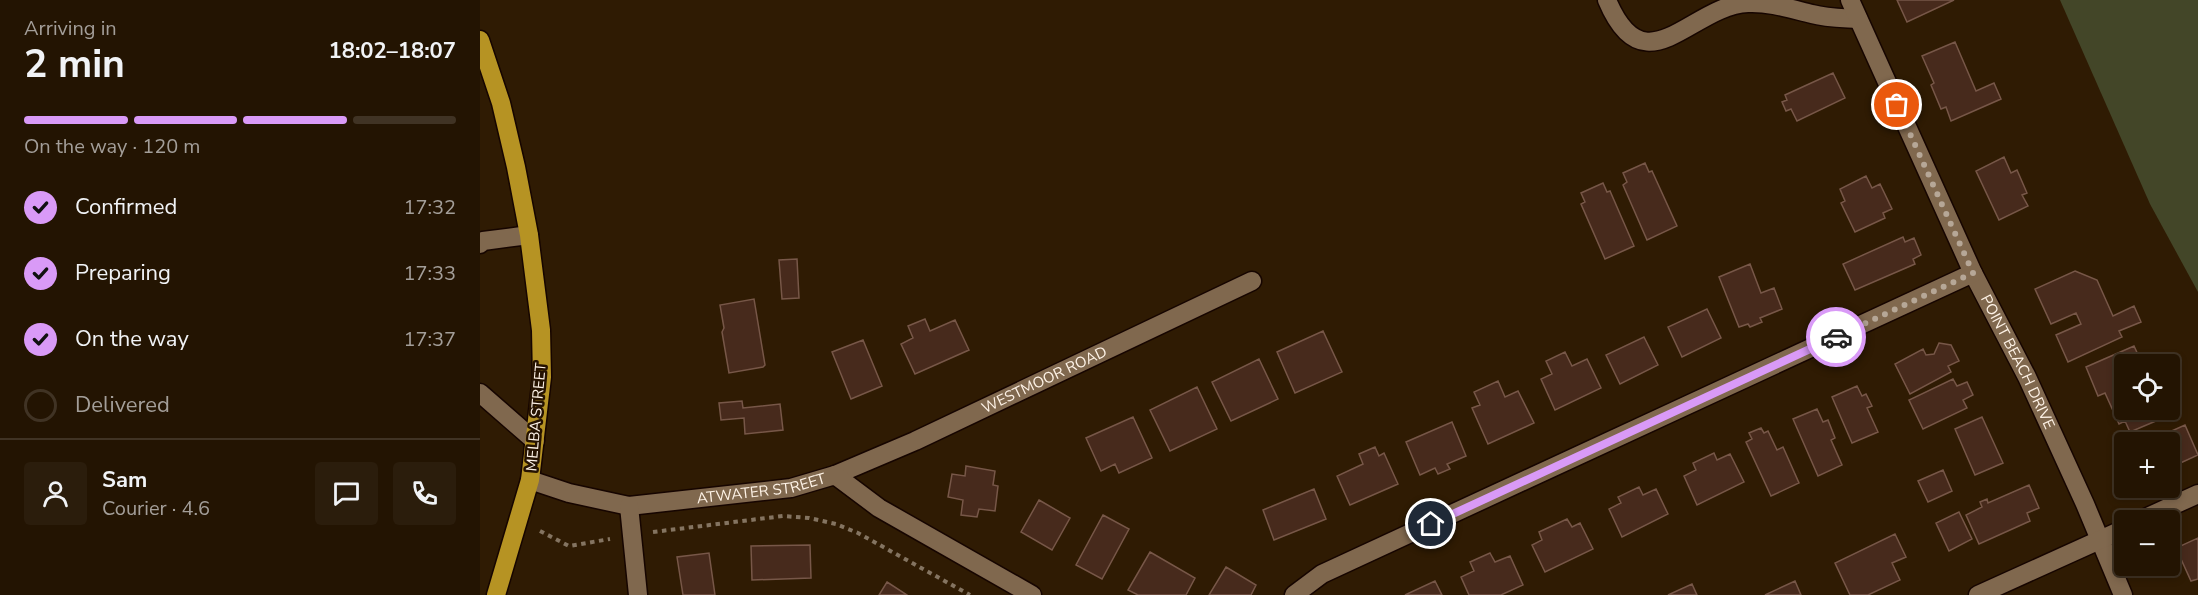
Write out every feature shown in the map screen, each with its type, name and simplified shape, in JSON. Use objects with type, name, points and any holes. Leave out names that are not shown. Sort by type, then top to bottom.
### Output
[{"type":"main road","name":"MELBA STREET","points":[[480,40],[501,103],[530,235],[541,330],[542,377],[530,480],[496,595]]},
{"type":"street","points":[[1607,0],[1614,17],[1622,28],[1635,38],[1648,42],[1661,40],[1730,7],[1748,3],[1788,7],[1814,15],[1858,19]]},
{"type":"street","name":"POINT BEACH DRIVE","points":[[1850,0],[1973,273],[2027,377],[2101,539],[2123,595]]},
{"type":"street","points":[[480,244],[483,241],[530,235]]},
{"type":"street","points":[[1294,595],[1323,574],[1973,273]]},
{"type":"street","name":"WESTMOOR ROAD","points":[[835,475],[915,441],[1252,280]]},
{"type":"street","points":[[480,393],[535,441]]},
{"type":"street","name":"ATWATER STREET","points":[[530,480],[569,494],[629,506],[790,488],[835,475],[879,508],[1032,595]]},
{"type":"street","points":[[2163,510],[2198,494]]},
{"type":"street","points":[[629,506],[638,595]]},
{"type":"street","points":[[1978,595],[2114,533]]},
{"type":"path","points":[[540,531],[569,546],[754,519],[783,516],[809,518],[836,524],[858,533],[970,595]]},
{"type":"shaded area","points":[[2060,0],[2198,0],[2198,292],[2150,204]]},
{"type":"building","points":[[1897,0],[1954,0],[1907,22]]},
{"type":"building","points":[[1955,42],[1976,91],[1994,83],[2001,99],[1951,121],[1946,107],[1941,109],[1931,85],[1934,83],[1922,56]]},
{"type":"building","points":[[1833,73],[1845,98],[1797,121],[1791,109],[1786,111],[1782,102],[1787,100],[1785,95]]},
{"type":"building","points":[[2004,157],[2011,173],[2017,170],[2027,193],[2022,195],[2028,206],[1999,220],[1976,171]]},
{"type":"building","points":[[1645,163],[1649,172],[1652,171],[1677,226],[1647,240],[1623,185],[1627,182],[1623,173]]},
{"type":"building","points":[[1866,176],[1872,188],[1880,184],[1892,209],[1883,213],[1885,218],[1855,232],[1841,203],[1845,201],[1840,189]]},
{"type":"building","points":[[1603,183],[1607,192],[1610,191],[1634,246],[1605,259],[1581,204],[1585,202],[1581,193]]},
{"type":"building","points":[[1903,237],[1905,242],[1914,238],[1921,255],[1913,259],[1915,264],[1855,290],[1843,264]]},
{"type":"building","points":[[797,259],[799,298],[782,299],[779,260]]},
{"type":"building","points":[[1750,264],[1761,293],[1774,288],[1782,309],[1760,318],[1762,322],[1750,327],[1748,324],[1739,327],[1719,277]]},
{"type":"building","points":[[2075,271],[2097,280],[2113,316],[2134,306],[2141,322],[2119,331],[2122,337],[2068,362],[2056,335],[2081,324],[2076,313],[2051,324],[2035,289]]},
{"type":"building","points":[[754,299],[765,365],[729,373],[720,305]]},
{"type":"building","points":[[1707,309],[1721,338],[1682,357],[1668,327]]},
{"type":"building","points":[[925,319],[930,331],[955,320],[969,350],[915,374],[901,344],[913,338],[908,326]]},
{"type":"building","points":[[1323,331],[1342,372],[1295,393],[1277,352]]},
{"type":"building","points":[[1644,337],[1658,365],[1620,384],[1606,355]]},
{"type":"building","points":[[863,340],[882,386],[851,399],[832,352]]},
{"type":"building","points":[[1939,343],[1951,345],[1959,361],[1948,366],[1951,372],[1910,394],[1895,364],[1923,349],[1926,355],[1934,354]]},
{"type":"building","points":[[2134,346],[2138,354],[2116,354]]},
{"type":"building","points":[[1565,352],[1572,366],[1587,359],[1601,388],[1555,410],[1541,379],[1552,374],[1546,361]]},
{"type":"building","points":[[2114,355],[2114,413],[2105,393],[2098,396],[2086,367]]},
{"type":"building","points":[[1259,359],[1278,399],[1231,421],[1212,382]]},
{"type":"building","points":[[1953,379],[1957,386],[1967,382],[1973,395],[1963,400],[1967,408],[1923,429],[1909,400]]},
{"type":"building","points":[[1498,381],[1505,397],[1518,391],[1534,423],[1488,444],[1472,408],[1480,405],[1474,392]]},
{"type":"building","points":[[1857,386],[1862,396],[1866,394],[1872,406],[1867,408],[1878,432],[1852,443],[1832,397]]},
{"type":"building","points":[[1197,387],[1217,429],[1170,451],[1150,410]]},
{"type":"building","points":[[742,401],[743,408],[780,404],[783,430],[745,434],[744,418],[721,420],[719,403]]},
{"type":"building","points":[[1817,409],[1823,422],[1828,420],[1835,438],[1831,440],[1842,465],[1818,476],[1793,419]]},
{"type":"building","points":[[1133,417],[1152,458],[1119,473],[1115,464],[1101,471],[1086,438]]},
{"type":"building","points":[[1982,417],[2003,463],[1975,475],[1955,429]]},
{"type":"building","points":[[2117,420],[2158,420],[2130,432],[2125,421],[2119,424]]},
{"type":"building","points":[[1452,422],[1466,456],[1447,464],[1450,469],[1438,474],[1435,468],[1420,475],[1406,442]]},
{"type":"building","points":[[2185,425],[2198,455],[2180,463],[2180,432],[2169,432]]},
{"type":"building","points":[[1761,428],[1764,433],[1768,431],[1777,450],[1783,447],[1799,483],[1771,496],[1746,442],[1752,439],[1749,433]]},
{"type":"building","points":[[1375,447],[1379,456],[1384,453],[1398,484],[1350,505],[1337,476],[1363,464],[1359,454]]},
{"type":"building","points":[[1714,453],[1717,460],[1730,454],[1744,482],[1697,505],[1684,476],[1696,470],[1693,463]]},
{"type":"building","points":[[966,466],[995,471],[993,485],[998,486],[995,511],[979,509],[977,517],[961,515],[963,500],[948,497],[952,474],[965,476]]},
{"type":"building","points":[[1943,470],[1952,491],[1928,502],[1918,481]]},
{"type":"building","points":[[2029,485],[2039,508],[2027,513],[2030,521],[1979,544],[1966,515],[1982,507],[1980,502],[1987,499],[1988,503]]},
{"type":"building","points":[[1639,487],[1643,495],[1656,489],[1668,514],[1622,537],[1609,509],[1621,503],[1618,497]]},
{"type":"building","points":[[1314,489],[1326,519],[1274,540],[1263,510]]},
{"type":"building","points":[[1039,500],[1070,518],[1052,550],[1021,532]]},
{"type":"building","points":[[1959,512],[1972,539],[1949,551],[1936,523]]},
{"type":"building","points":[[1103,515],[1129,529],[1102,579],[1076,565]]},
{"type":"building","points":[[1567,519],[1572,527],[1580,523],[1593,549],[1545,572],[1532,545],[1542,540],[1539,532]]},
{"type":"building","points":[[1895,534],[1906,557],[1892,563],[1900,580],[1868,595],[1850,595],[1835,563]]},
{"type":"building","points":[[2198,538],[2198,579],[2191,581],[2180,557],[2180,546]]},
{"type":"building","points":[[810,545],[811,578],[752,580],[751,546]]},
{"type":"building","points":[[1150,552],[1195,578],[1186,595],[1138,595],[1128,590]]},
{"type":"building","points":[[709,553],[715,595],[683,595],[677,557]]},
{"type":"building","points":[[1490,553],[1495,562],[1510,556],[1523,585],[1501,595],[1469,595],[1461,577],[1474,571],[1470,562]]},
{"type":"building","points":[[1226,567],[1256,585],[1251,595],[1209,595]]},
{"type":"building","points":[[1435,581],[1442,595],[1405,595]]},
{"type":"building","points":[[1795,581],[1801,595],[1765,595]]},
{"type":"building","points":[[887,582],[907,595],[879,595]]},
{"type":"building","points":[[1692,584],[1697,595],[1668,595]]},
{"type":"way so far","points":[[1836,337],[1973,273],[1897,105]]},
{"type":"route","points":[[1431,524],[1836,337]]}]
